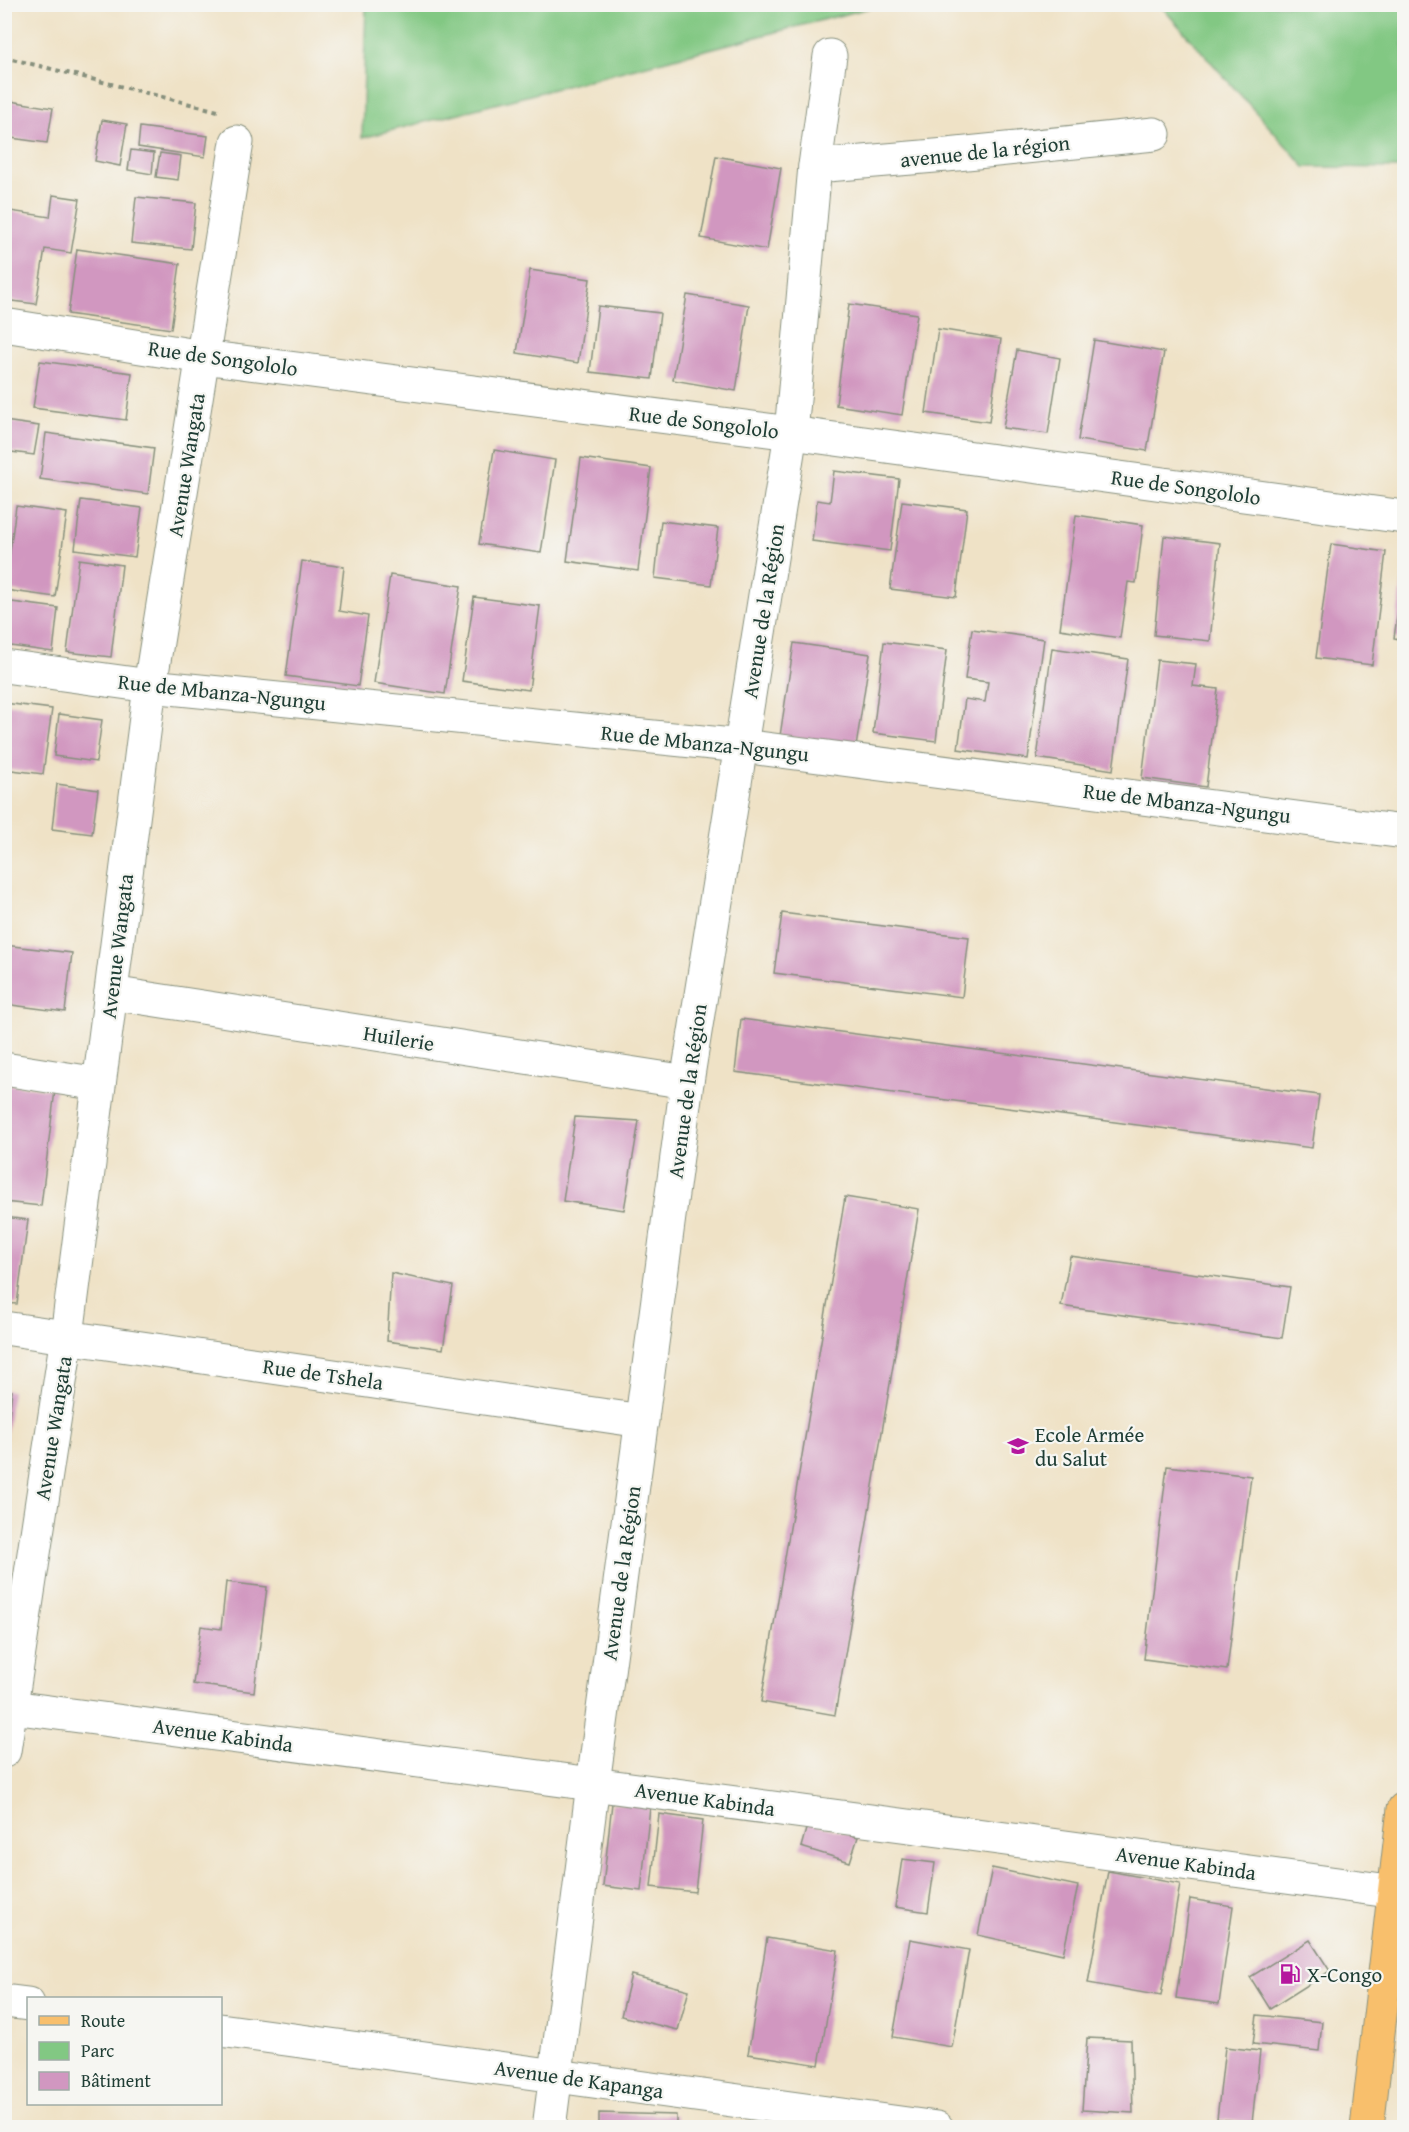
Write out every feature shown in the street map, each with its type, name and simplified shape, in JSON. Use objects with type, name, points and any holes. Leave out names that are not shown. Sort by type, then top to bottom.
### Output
[{"type":"main road","points":[[1367,2127],[1399,1892],[1404,1809]]},
{"type":"street","name":"Avenue de la Région","points":[[549,2127],[592,1784],[687,1082],[791,433],[815,166],[830,56]]},
{"type":"street","name":"avenue de la région","points":[[815,166],[1154,134]]},
{"type":"street","name":"Avenue Wangata","points":[[4,1751],[8,1707],[67,1336],[150,686],[237,142]]},
{"type":"street","name":"Rue de Songololo","points":[[4,325],[203,357],[791,433],[1404,517]]},
{"type":"street","name":"Rue de Mbanza-Ngungu","points":[[4,666],[150,686],[742,746],[1404,832]]},
{"type":"street","name":"Huilerie","points":[[111,993],[687,1082]]},
{"type":"street","points":[[4,1069],[99,1084]]},
{"type":"street","name":"Rue de Tshela","points":[[4,1328],[642,1421]]},
{"type":"street","name":"Avenue Kabinda","points":[[8,1707],[1399,1892]]},
{"type":"street","points":[[4,2001],[27,2004]]},
{"type":"street","name":"Avenue de Kapanga","points":[[222,2030],[937,2127]]},
{"type":"path","points":[[4,57],[220,111],[237,142]]},
{"type":"green space","points":[[366,4],[881,5],[362,138]]},
{"type":"green space","points":[[1160,5],[1404,5],[1404,168],[1305,167]]},
{"type":"building","points":[[4,100],[53,108],[47,143],[4,137]]},
{"type":"building","points":[[102,120],[127,124],[120,166],[95,161]]},
{"type":"building","points":[[140,127],[208,136],[205,157],[138,147]]},
{"type":"building","points":[[131,150],[154,153],[152,174],[128,170]]},
{"type":"building","points":[[160,153],[181,156],[178,180],[156,177]]},
{"type":"building","points":[[716,156],[781,168],[767,250],[701,238]]},
{"type":"building","points":[[53,195],[80,199],[71,253],[45,249],[36,304],[4,300],[4,210],[50,217]]},
{"type":"building","points":[[136,197],[196,203],[191,249],[131,243]]},
{"type":"building","points":[[77,249],[180,264],[171,329],[68,314]]},
{"type":"building","points":[[530,270],[590,279],[578,363],[517,353]]},
{"type":"building","points":[[687,295],[749,305],[736,391],[673,380]]},
{"type":"building","points":[[849,304],[917,314],[902,415],[836,405]]},
{"type":"building","points":[[598,306],[660,313],[652,379],[590,372]]},
{"type":"building","points":[[938,329],[1001,339],[989,422],[926,413]]},
{"type":"building","points":[[1094,340],[1164,352],[1147,451],[1078,440]]},
{"type":"building","points":[[1017,350],[1060,358],[1048,434],[1003,428]]},
{"type":"building","points":[[40,361],[132,373],[126,420],[33,408]]},
{"type":"building","points":[[4,421],[39,426],[34,455],[4,451]]},
{"type":"building","points":[[46,433],[154,448],[148,494],[40,479]]},
{"type":"building","points":[[494,450],[555,460],[541,553],[479,544]]},
{"type":"building","points":[[581,458],[651,468],[638,571],[567,561]]},
{"type":"building","points":[[834,471],[899,479],[890,551],[812,541],[817,500],[830,502]]},
{"type":"building","points":[[81,500],[142,508],[135,557],[75,549]]},
{"type":"building","points":[[902,501],[967,509],[956,597],[890,589]]},
{"type":"building","points":[[16,506],[67,513],[55,597],[5,590]]},
{"type":"building","points":[[1076,515],[1143,525],[1136,583],[1128,582],[1120,638],[1060,629]]},
{"type":"building","points":[[661,521],[718,528],[711,585],[655,578]]},
{"type":"building","points":[[1164,536],[1220,543],[1210,641],[1154,635]]},
{"type":"building","points":[[1331,544],[1386,552],[1372,665],[1316,658]]},
{"type":"building","points":[[79,559],[122,565],[111,657],[67,652]]},
{"type":"building","points":[[302,561],[344,567],[339,611],[368,616],[358,686],[286,676]]},
{"type":"building","points":[[390,575],[461,586],[445,694],[374,683]]},
{"type":"building","points":[[1404,575],[1404,640],[1394,638]]},
{"type":"building","points":[[474,597],[540,606],[529,690],[462,681]]},
{"type":"building","points":[[4,601],[58,608],[53,652],[4,645]]},
{"type":"building","points":[[972,629],[1044,639],[1028,759],[958,749],[965,699],[985,702],[988,682],[965,679]]},
{"type":"building","points":[[884,642],[947,650],[936,741],[873,733]]},
{"type":"building","points":[[794,643],[870,654],[856,747],[780,736]]},
{"type":"building","points":[[1052,648],[1128,659],[1113,770],[1037,758]]},
{"type":"building","points":[[1157,660],[1196,664],[1193,686],[1218,689],[1206,787],[1142,778]]},
{"type":"building","points":[[4,703],[52,709],[43,774],[4,769]]},
{"type":"building","points":[[59,714],[102,720],[96,762],[54,756]]},
{"type":"building","points":[[57,784],[98,790],[92,834],[52,829]]},
{"type":"building","points":[[782,913],[969,937],[962,997],[774,973]]},
{"type":"building","points":[[4,945],[72,953],[65,1012],[4,1004]]},
{"type":"building","points":[[741,1019],[1319,1095],[1312,1148],[735,1072]]},
{"type":"building","points":[[4,1084],[55,1090],[41,1206],[4,1202]]},
{"type":"building","points":[[575,1117],[639,1121],[624,1210],[563,1201]]},
{"type":"building","points":[[845,1197],[919,1209],[835,1715],[761,1702]]},
{"type":"building","points":[[4,1217],[28,1220],[17,1304],[4,1303]]},
{"type":"building","points":[[1070,1256],[1290,1287],[1282,1338],[1061,1306]]},
{"type":"building","points":[[391,1273],[453,1286],[443,1349],[387,1341]]},
{"type":"building","points":[[4,1390],[12,1391],[6,1441],[4,1441]]},
{"type":"building","points":[[1167,1466],[1251,1476],[1227,1670],[1144,1659]]},
{"type":"building","points":[[226,1582],[267,1587],[254,1692],[193,1684],[201,1626],[221,1629]]},
{"type":"building","points":[[612,1803],[650,1807],[641,1891],[603,1886]]},
{"type":"building","points":[[659,1814],[703,1820],[695,1892],[651,1887]]},
{"type":"building","points":[[808,1822],[858,1837],[850,1862],[801,1847]]},
{"type":"building","points":[[902,1859],[935,1863],[928,1912],[895,1907]]},
{"type":"building","points":[[992,1868],[1078,1886],[1063,1954],[978,1935]]},
{"type":"building","points":[[1108,1871],[1180,1884],[1161,1996],[1088,1983]]},
{"type":"building","points":[[1190,1899],[1233,1906],[1219,2004],[1176,1998]]},
{"type":"building","points":[[767,1938],[838,1950],[819,2065],[748,2054]]},
{"type":"building","points":[[910,1939],[969,1950],[952,2047],[893,2037]]},
{"type":"building","name":"X-Congo","points":[[1310,1940],[1330,1971],[1270,2009],[1250,1977]]},
{"type":"building","points":[[631,1975],[689,1990],[678,2030],[621,2016]]},
{"type":"building","points":[[1257,2015],[1322,2022],[1319,2051],[1253,2044]]},
{"type":"building","points":[[1087,2038],[1131,2040],[1133,2113],[1082,2110]]},
{"type":"building","points":[[1225,2047],[1260,2051],[1252,2123],[1217,2119]]},
{"type":"building","points":[[599,2113],[676,2115],[676,2128],[599,2128]]},
{"type":"place","name":"Ecole Armée du Salut","points":[[1018,1446]]},
{"type":"place","name":"X-Congo","points":[[1290,1974]]}]
